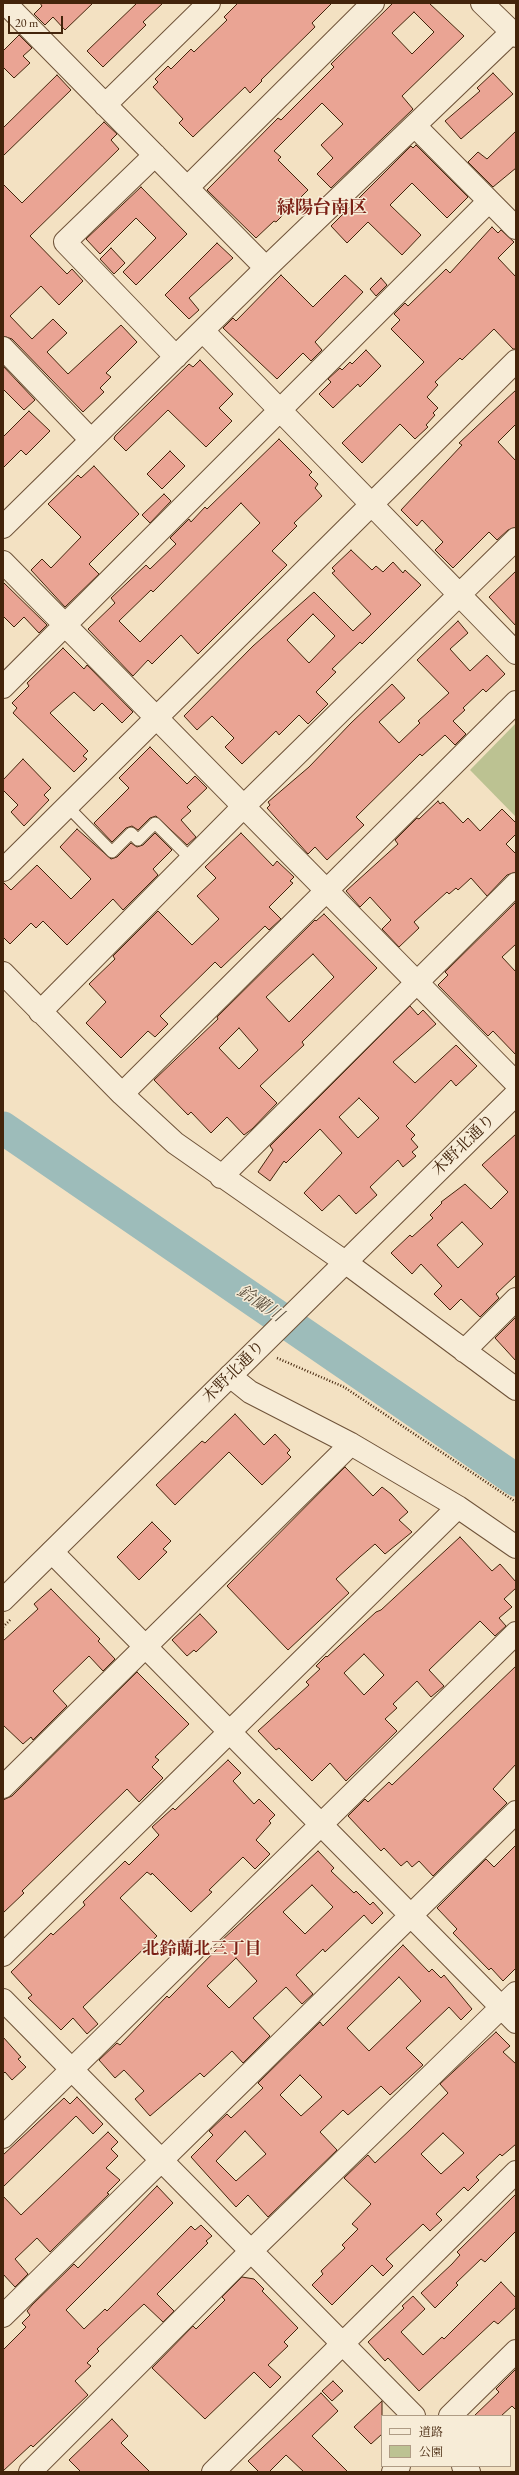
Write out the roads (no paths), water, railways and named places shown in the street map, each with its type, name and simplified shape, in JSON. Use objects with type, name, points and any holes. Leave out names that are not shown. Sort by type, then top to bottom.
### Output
[{"type":"street","points":[[105,104],[209,3]]},
{"type":"street","points":[[187,188],[373,3]]},
{"type":"street","points":[[5,522],[91,440],[266,268],[416,127],[512,26],[482,3]]},
{"type":"street","points":[[4,4],[105,104],[266,268]]},
{"type":"street","points":[[416,127],[516,228]]},
{"type":"street","points":[[155,155],[65,242],[176,357]]},
{"type":"street","points":[[3,687],[489,201]]},
{"type":"street","points":[[203,331],[460,592],[516,652]]},
{"type":"street","points":[[3,348],[91,440]]},
{"type":"street","points":[[3,870],[516,361]]},
{"type":"street","points":[[40,1012],[244,806],[460,592],[516,539]]},
{"type":"street","points":[[3,562],[516,1083]]},
{"type":"street","points":[[122,1094],[326,889],[516,702]]},
{"type":"street","points":[[221,1177],[516,884]]},
{"type":"street","points":[[3,973],[122,1094],[175,1143],[221,1177],[345,1262],[516,1389]]},
{"type":"street","name":"木野北通り","points":[[3,1600],[230,1376],[271,1349],[310,1295],[516,1094]]},
{"type":"street","points":[[464,1351],[516,1299]]},
{"type":"street","points":[[230,1376],[250,1392],[351,1444],[458,1507],[516,1547]]},
{"type":"street","points":[[3,1787],[351,1444]]},
{"type":"street","points":[[3,1955],[458,1507]]},
{"type":"street","points":[[30,2472],[251,2251],[511,2008],[411,1916],[52,1552]]},
{"type":"street","points":[[3,2137],[516,1633]]},
{"type":"street","points":[[3,2316],[516,1812]]},
{"type":"street","points":[[3,2000],[413,2415]]},
{"type":"street","points":[[212,2472],[516,2172]]},
{"type":"street","points":[[451,2415],[516,2351]]},
{"type":"lane","points":[[67,806],[112,852],[131,833],[138,840],[155,823],[191,859]]},
{"type":"waterway","name":"鈴蘭川","points":[[3,1128],[516,1480]]},
{"type":"district","name":"緑陽台南区","points":[[322,208]]},
{"type":"district","name":"北鈴蘭北三丁目","points":[[202,1949]]}]
